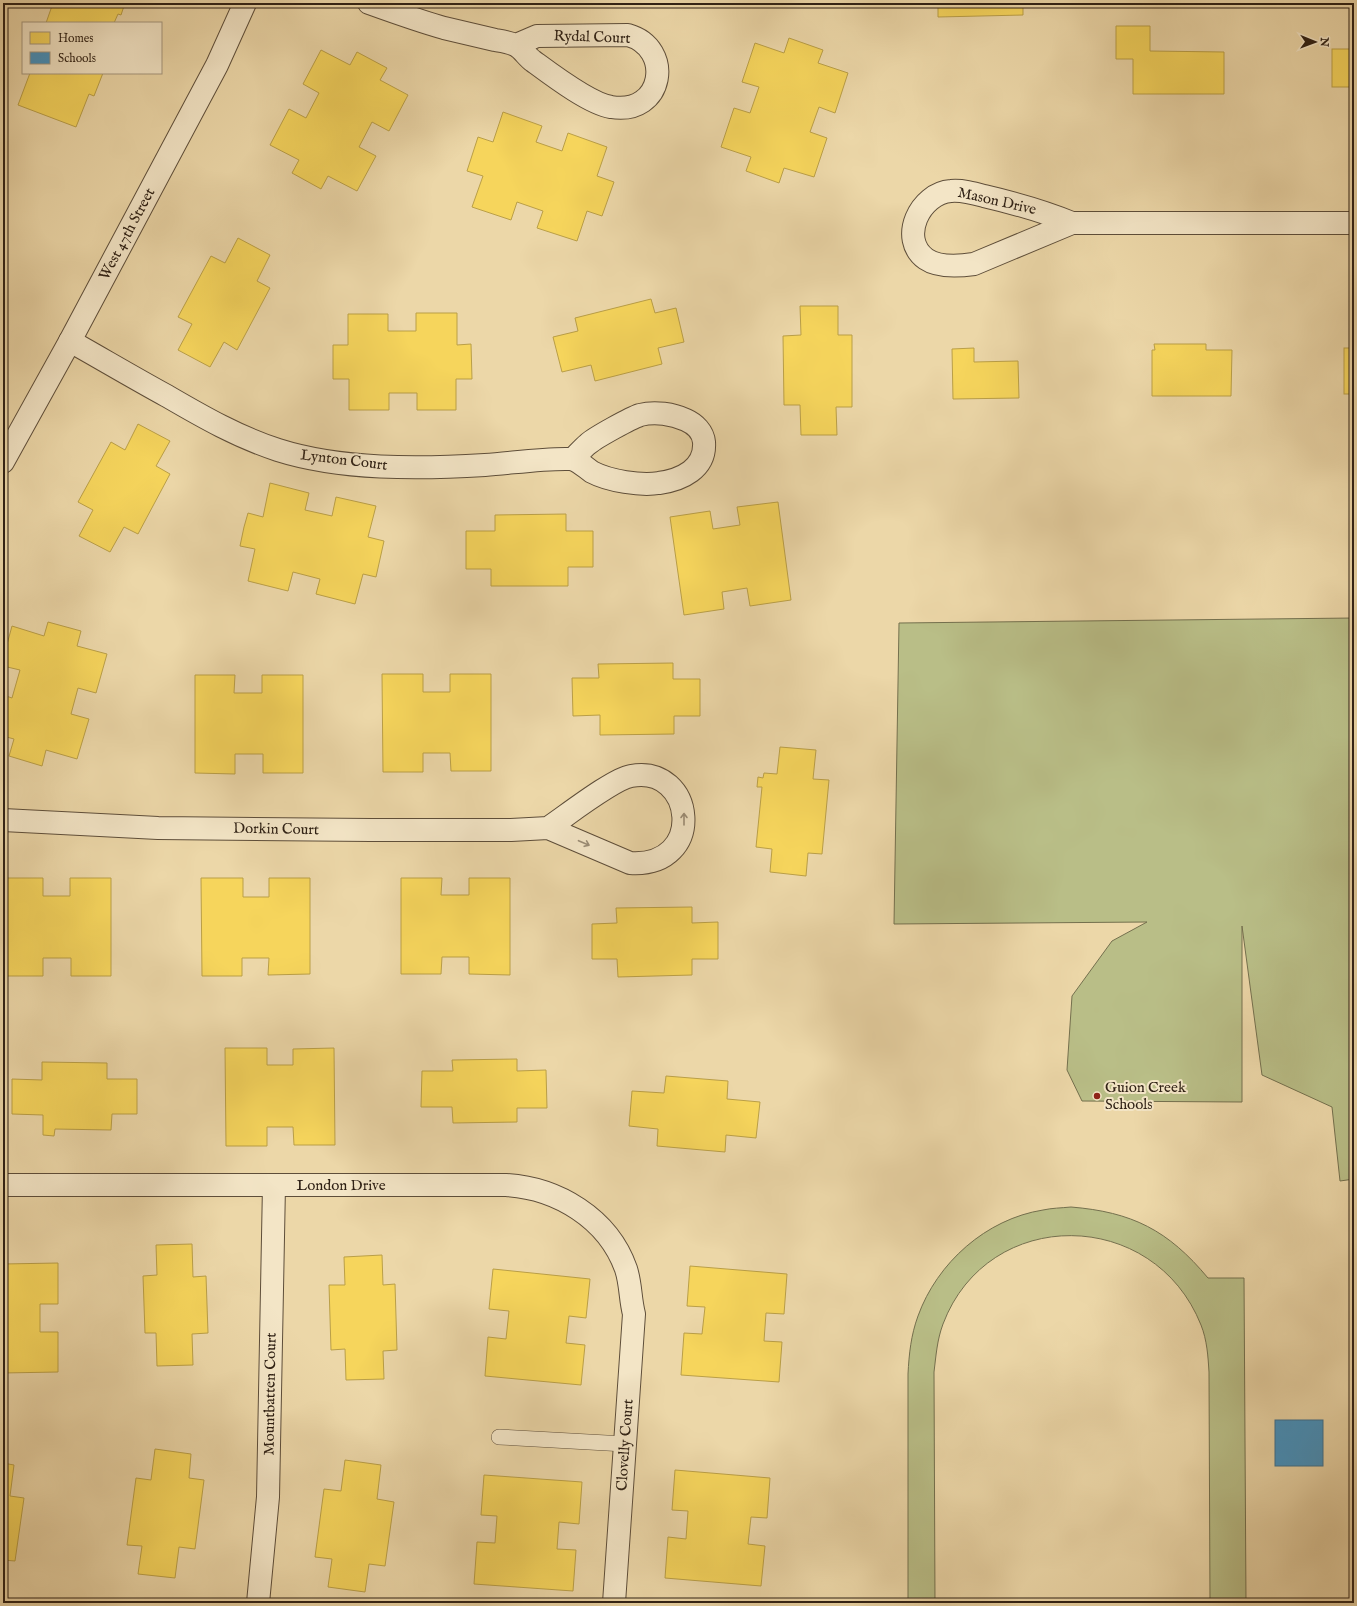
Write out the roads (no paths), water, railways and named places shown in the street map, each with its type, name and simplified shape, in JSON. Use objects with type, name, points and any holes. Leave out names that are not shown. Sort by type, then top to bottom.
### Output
[{"type":"street","name":"West 47th Street","points":[[3,462],[70,341],[217,65],[245,3]]},
{"type":"street","name":"Rydal Court","points":[[369,3],[435,25],[516,45],[532,60],[593,102],[611,107],[623,108],[640,104],[650,96],[656,86],[657,63],[651,52],[635,37],[628,35],[537,36],[516,45]]},
{"type":"street","name":"Mason Drive","points":[[1072,223],[974,264],[958,267],[943,265],[926,259],[917,248],[913,236],[914,222],[919,210],[928,200],[949,191],[964,191],[1007,201],[1072,223],[1354,223]]},
{"type":"street","name":"Lynton Court","points":[[70,341],[233,432],[278,450],[304,457],[366,465],[417,466],[464,466],[573,459]]},
{"type":"street","points":[[664,414],[677,416],[691,422],[700,430],[704,441],[703,455],[698,465],[689,474],[658,484],[624,482],[594,473],[573,459],[589,443],[640,415],[664,414]]},
{"type":"street","name":"Dorkin Court","points":[[3,820],[158,828],[387,830],[511,830],[548,828],[630,862],[644,864],[658,860],[670,852],[679,841],[684,828],[684,813],[680,799],[671,788],[659,779],[644,775],[630,776],[616,782],[548,828]]},
{"type":"street","name":"London Drive","points":[[3,1185],[506,1185],[540,1190],[563,1199],[583,1211],[599,1228],[617,1250],[626,1269],[630,1287]]},
{"type":"street","name":"Mountbatten Court","points":[[258,1603],[268,1497],[274,1185]]},
{"type":"street","name":"Clovelly Court","points":[[614,1603],[634,1314],[630,1287]]},
{"type":"lane","points":[[499,1437],[625,1444]]},
{"type":"place","name":"Guion Creek Schools","points":[[1097,1096]]}]
